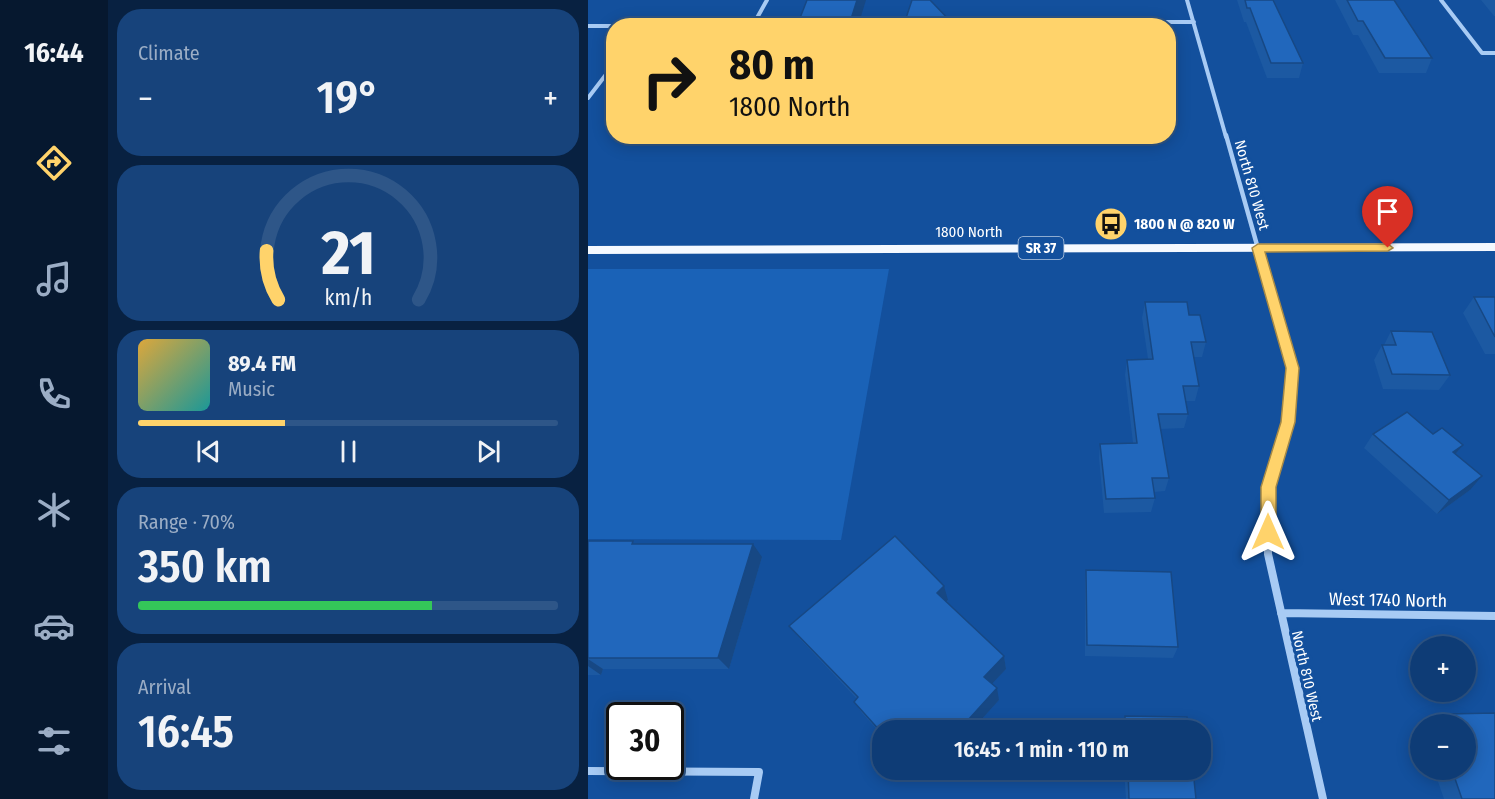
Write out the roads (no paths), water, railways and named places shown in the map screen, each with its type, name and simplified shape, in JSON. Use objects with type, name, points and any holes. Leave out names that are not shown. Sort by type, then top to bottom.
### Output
[{"type":"main road","name":"1800 North","points":[[588,250],[1495,248]]},
{"type":"street","points":[[757,18],[767,0]]},
{"type":"street","name":"North 810 West","points":[[1187,0],[1292,368],[1288,422],[1268,487],[1268,555],[1323,799]]},
{"type":"street","points":[[1441,0],[1482,53],[1495,53]]},
{"type":"street","points":[[1176,22],[1194,22]]},
{"type":"street","points":[[588,26],[606,26]]},
{"type":"street","points":[[588,98],[606,74]]},
{"type":"street","name":"West 1740 North","points":[[1281,613],[1495,616]]},
{"type":"street","points":[[588,771],[759,772],[754,799]]},
{"type":"place","name":"1800 N @ 820 W","points":[[1111,224]]}]
